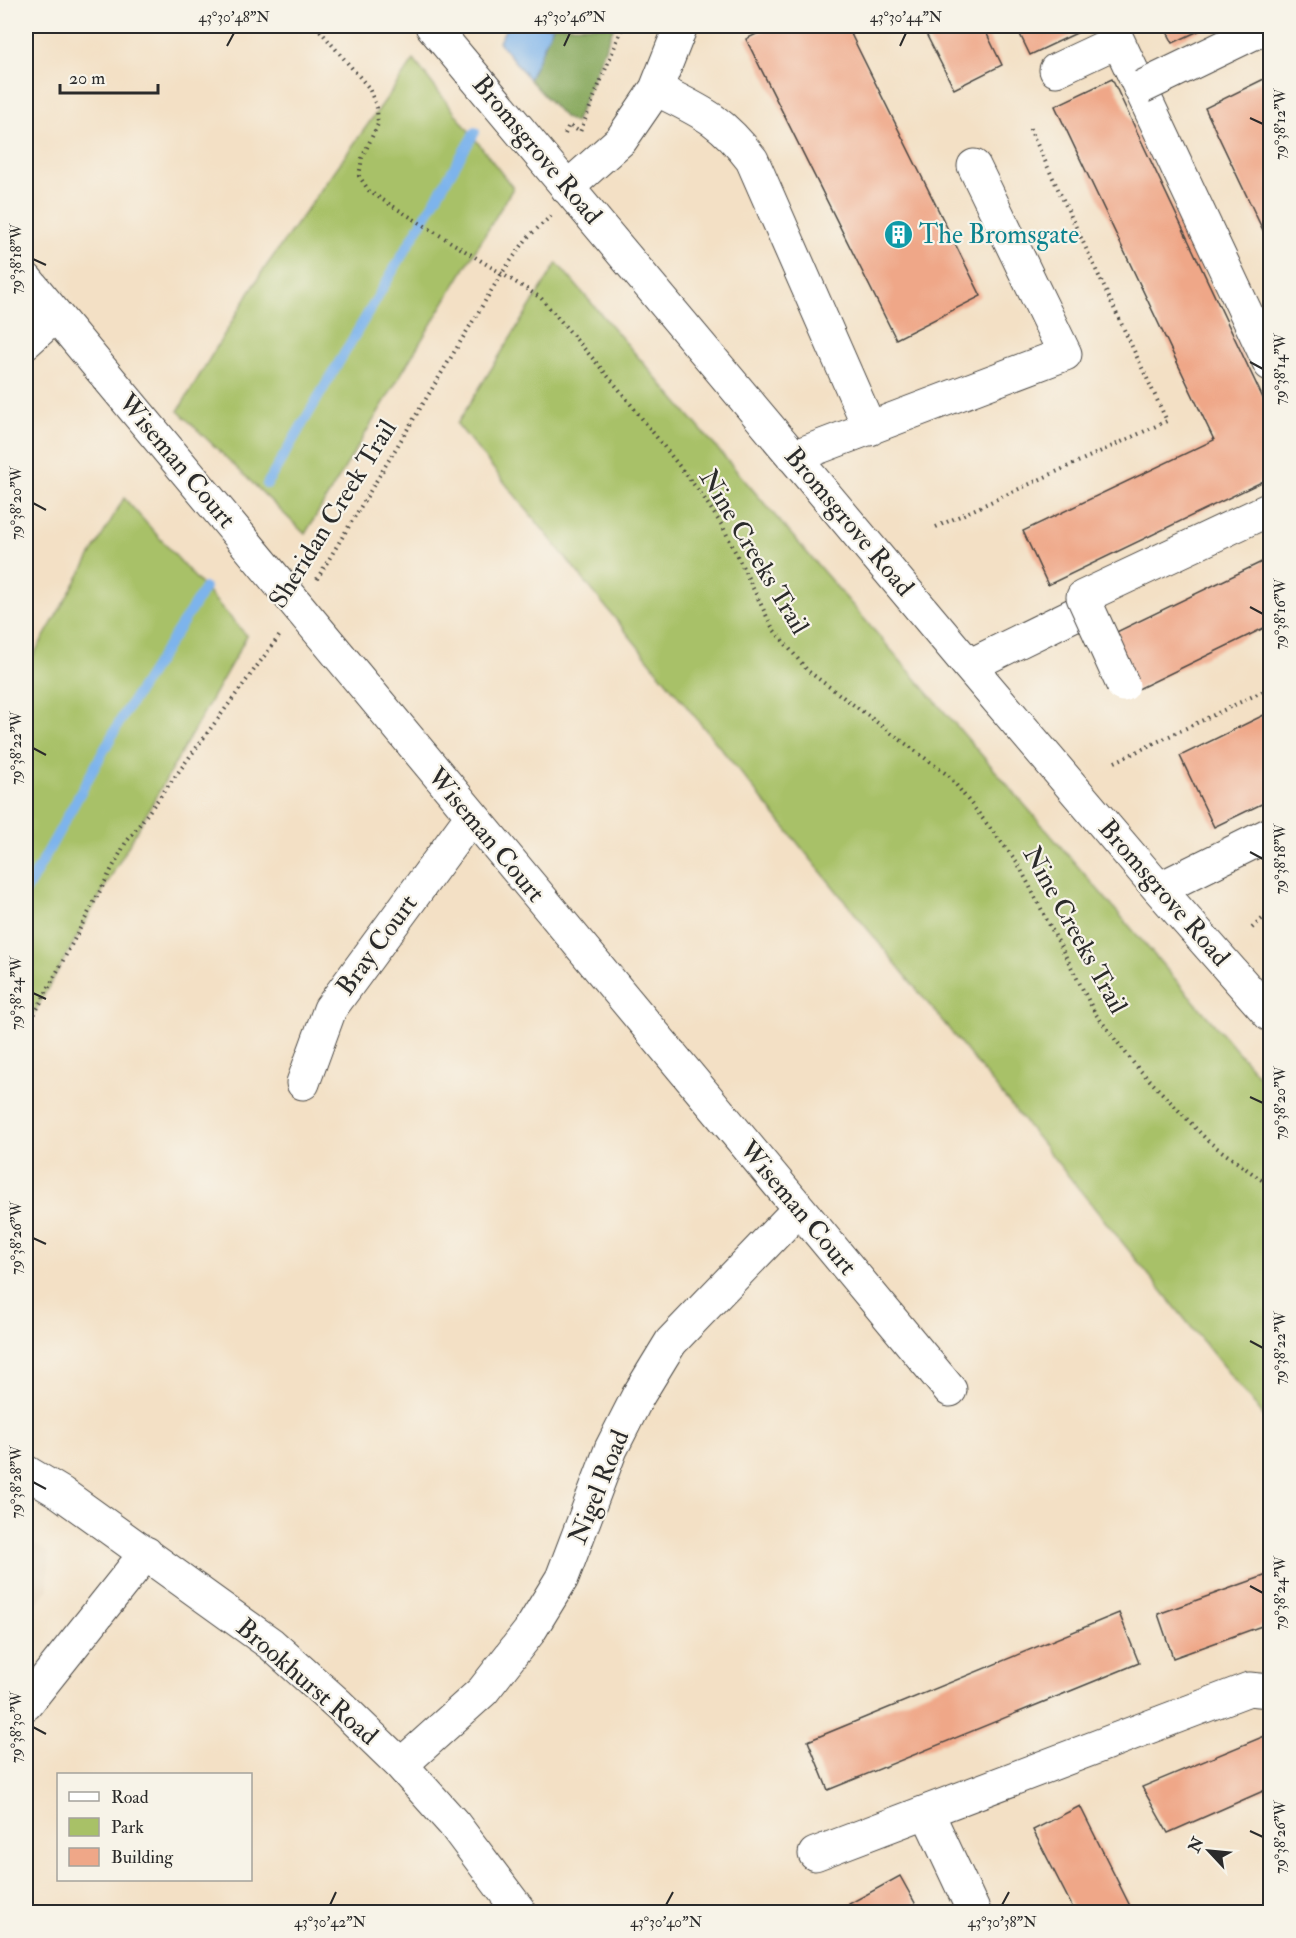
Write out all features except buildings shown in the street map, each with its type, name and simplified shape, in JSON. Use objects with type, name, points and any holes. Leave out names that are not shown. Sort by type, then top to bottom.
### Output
[{"type":"street","name":"Bromsgrove Road","points":[[432,26],[528,140],[558,190],[793,457],[1159,889],[1270,1015]]},
{"type":"street","points":[[558,190],[621,140],[656,89],[681,26]]},
{"type":"street","points":[[1142,87],[1268,26]]},
{"type":"street","points":[[1056,70],[1115,33],[1270,364]]},
{"type":"street","points":[[656,89],[706,114],[731,132],[752,160],[870,429]]},
{"type":"street","points":[[793,457],[1065,354],[974,166]]},
{"type":"street","name":"Wiseman Court","points":[[26,279],[471,817],[950,1390]]},
{"type":"street","points":[[26,342],[56,315]]},
{"type":"street","points":[[1123,684],[1083,597],[1270,509]]},
{"type":"street","points":[[969,666],[1081,611]]},
{"type":"street","name":"Bray Court","points":[[303,1083],[330,1009],[471,817]]},
{"type":"street","points":[[1159,889],[1270,834]]},
{"type":"street","name":"Nigel Road","points":[[401,1765],[483,1691],[529,1632],[562,1578],[611,1449],[638,1396],[671,1342],[799,1209]]},
{"type":"street","name":"Brookhurst Road","points":[[26,1472],[61,1493],[271,1644],[401,1765],[454,1824],[520,1912]]},
{"type":"street","points":[[26,1704],[146,1553]]},
{"type":"street","points":[[815,1854],[1248,1689],[1270,1691]]},
{"type":"street","points":[[927,1812],[974,1912]]},
{"type":"path","name":"Nine Creeks Trail","points":[[316,26],[369,88],[377,108],[378,124],[362,158],[359,176],[370,192],[541,298],[618,388],[702,495],[723,527],[772,629],[808,671],[949,776],[984,817],[1017,862],[1095,1013],[1135,1065],[1209,1142],[1270,1186]]},
{"type":"path","name":"Sheridan Creek Trail","points":[[26,1030],[125,844],[299,609],[502,273],[558,190],[569,125],[580,132],[623,26]]},
{"type":"path","points":[[1115,762],[1270,688]]},
{"type":"path","points":[[1252,928],[1270,912]]},
{"type":"shaded area","points":[[26,1539],[49,1553],[48,1590],[26,1616]]},
{"type":"green space","points":[[553,26],[614,26],[575,123],[564,117],[529,79]]},
{"type":"green space","points":[[414,60],[513,188],[305,534],[178,411],[262,272]]},
{"type":"green space","points":[[557,263],[1270,1089],[1270,1424],[457,424]]},
{"type":"green space","points":[[124,498],[247,636],[26,1027],[26,668]]},
{"type":"water","points":[[507,26],[553,26],[529,79],[499,42]]},
{"type":"waterway","points":[[267,484],[475,132]]},
{"type":"waterway","points":[[26,891],[124,714],[205,588]]},
{"type":"place","name":"The Bromsgate","points":[[898,235]]}]
